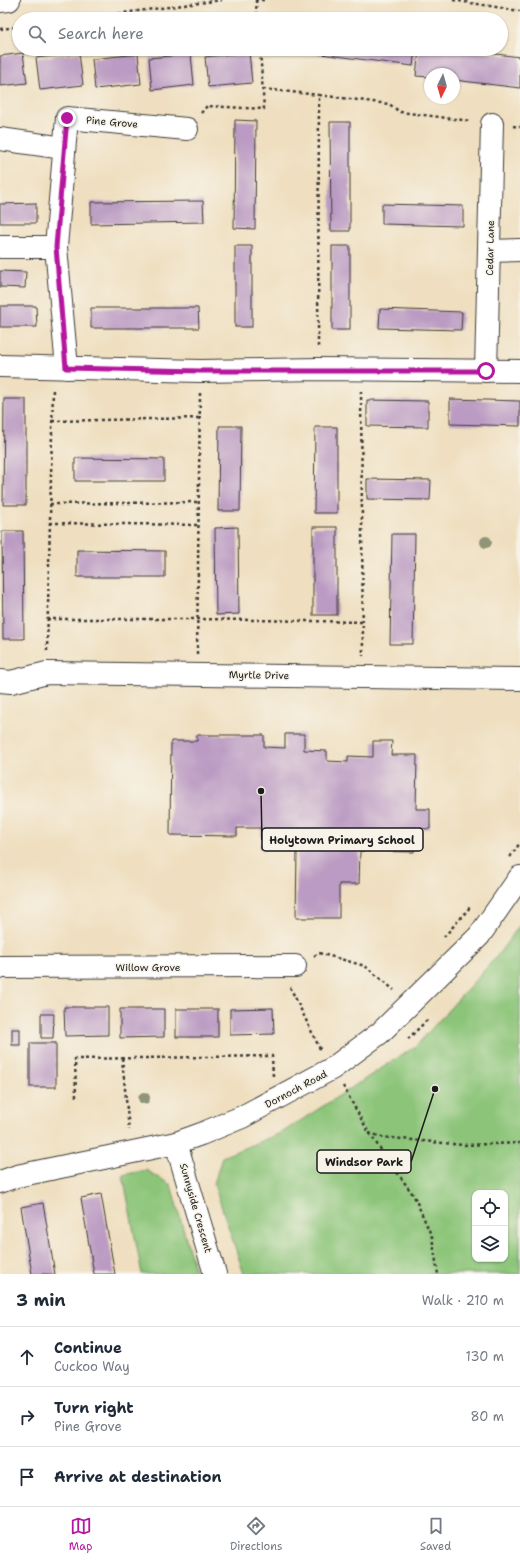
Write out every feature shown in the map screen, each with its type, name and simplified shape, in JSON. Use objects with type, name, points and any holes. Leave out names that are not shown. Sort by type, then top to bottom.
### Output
[{"type":"street","points":[[0,2],[9,0]]},
{"type":"street","name":"Pine Grove","points":[[60,368],[56,247],[67,118],[187,129]]},
{"type":"street","name":"Cedar Lane","points":[[486,371],[492,124]]},
{"type":"street","points":[[0,139],[64,148]]},
{"type":"street","points":[[0,247],[56,247]]},
{"type":"street","points":[[490,251],[520,250]]},
{"type":"street","points":[[0,366],[200,371],[520,371]]},
{"type":"street","name":"Myrtle Drive","points":[[4,685],[47,673],[520,679]]},
{"type":"street","name":"Dornoch Road","points":[[0,1182],[17,1176],[176,1143],[242,1117],[279,1086],[333,1068],[380,1033],[478,936],[515,868]]},
{"type":"street","name":"Willow Grove","points":[[0,967],[295,966]]},
{"type":"street","name":"Sunnyside Crescent","points":[[176,1143],[215,1274]]},
{"type":"path","points":[[130,12],[222,0]]},
{"type":"path","points":[[256,12],[255,0],[265,0]]},
{"type":"path","points":[[453,0],[520,11]]},
{"type":"path","points":[[0,29],[12,28]]},
{"type":"path","points":[[187,129],[207,106],[264,108],[261,56]]},
{"type":"path","points":[[263,89],[389,104],[400,112],[520,127]]},
{"type":"path","points":[[318,370],[319,95]]},
{"type":"path","points":[[47,673],[52,421],[60,368]]},
{"type":"path","points":[[360,370],[364,622],[362,677]]},
{"type":"path","points":[[197,674],[200,371]]},
{"type":"path","points":[[52,421],[200,418]]},
{"type":"path","points":[[50,504],[199,502]]},
{"type":"path","points":[[50,523],[199,525]]},
{"type":"path","points":[[47,620],[198,619],[364,622]]},
{"type":"path","points":[[515,868],[520,843]]},
{"type":"path","points":[[441,940],[476,900]]},
{"type":"path","points":[[411,1004],[365,966],[319,953],[295,966],[290,987],[320,1049],[333,1068],[369,1133],[414,1196],[432,1237],[438,1274]]},
{"type":"path","points":[[315,1053],[327,1045]]},
{"type":"path","points":[[76,1097],[75,1059],[272,1056],[279,1086]]},
{"type":"path","points":[[122,1058],[129,1130]]},
{"type":"path","points":[[279,1086],[280,1074]]},
{"type":"path","points":[[266,1081],[279,1086]]},
{"type":"path","points":[[121,1132],[136,1128]]},
{"type":"path","points":[[369,1133],[382,1137],[463,1145],[520,1142]]},
{"type":"green space","points":[[520,925],[520,1274],[244,1274],[214,1184],[222,1157],[283,1132],[416,1046],[497,956]]},
{"type":"green space","points":[[146,1170],[171,1185],[196,1274],[142,1274],[123,1175]]},
{"type":"building","points":[[12,54],[12,56],[23,56],[27,83],[0,86],[0,56]]},
{"type":"building","points":[[53,56],[79,56],[83,85],[40,90],[36,58]]},
{"type":"building","points":[[120,56],[138,56],[141,84],[95,89],[92,59]]},
{"type":"building","points":[[191,56],[194,85],[152,90],[149,58]]},
{"type":"building","points":[[249,56],[252,83],[208,87],[205,57]]},
{"type":"building","points":[[336,56],[414,56],[413,66]]},
{"type":"building","points":[[418,56],[508,56],[520,57],[520,88],[460,81],[460,68],[424,68],[424,77],[416,76]]},
{"type":"building","points":[[235,120],[256,121],[255,229],[234,228]]},
{"type":"building","points":[[330,122],[350,122],[350,231],[331,231]]},
{"type":"building","points":[[203,201],[204,222],[91,224],[91,202]]},
{"type":"building","points":[[36,203],[36,223],[0,223],[0,204]]},
{"type":"building","points":[[382,204],[463,206],[463,226],[382,224]]},
{"type":"building","points":[[235,246],[252,246],[252,327],[235,327]]},
{"type":"building","points":[[332,246],[350,246],[350,330],[332,330]]},
{"type":"building","points":[[0,271],[26,272],[25,288],[0,287]]},
{"type":"building","points":[[0,306],[36,306],[37,327],[0,327]]},
{"type":"building","points":[[91,308],[198,308],[199,328],[91,328]]},
{"type":"building","points":[[380,309],[462,312],[461,330],[379,328]]},
{"type":"building","points":[[4,399],[26,399],[26,505],[3,505]]},
{"type":"building","points":[[450,399],[520,401],[520,426],[450,424]]},
{"type":"building","points":[[367,400],[428,401],[428,427],[367,426]]},
{"type":"building","points":[[219,426],[241,426],[240,511],[218,511]]},
{"type":"building","points":[[315,427],[337,427],[337,513],[314,513]]},
{"type":"building","points":[[75,458],[164,459],[164,481],[75,481]]},
{"type":"building","points":[[367,479],[431,480],[430,500],[367,499]]},
{"type":"building","points":[[238,527],[239,614],[216,615],[215,528]]},
{"type":"building","points":[[313,527],[337,527],[337,615],[313,615]]},
{"type":"building","points":[[2,531],[23,531],[24,639],[3,639]]},
{"type":"building","points":[[392,534],[415,534],[413,644],[390,644]]},
{"type":"building","points":[[77,550],[165,551],[165,577],[77,577]]},
{"type":"building","points":[[285,734],[304,734],[304,750],[327,751],[327,761],[348,762],[348,756],[373,757],[373,741],[392,741],[391,755],[417,755],[416,809],[430,809],[430,829],[415,828],[414,852],[360,851],[359,884],[339,884],[339,918],[296,918],[297,851],[261,850],[261,828],[237,828],[237,836],[170,835],[171,741],[197,741],[197,735],[264,735],[264,747],[285,748]]},
{"type":"building","points":[[64,1007],[108,1007],[108,1035],[65,1036]]},
{"type":"building","points":[[273,1008],[274,1034],[230,1035],[230,1009]]},
{"type":"building","points":[[120,1009],[164,1009],[164,1037],[120,1038]]},
{"type":"building","points":[[176,1009],[218,1009],[218,1037],[176,1037]]},
{"type":"building","points":[[41,1014],[54,1014],[53,1038],[41,1038]]},
{"type":"building","points":[[12,1029],[20,1029],[20,1045],[12,1045]]},
{"type":"building","points":[[30,1043],[56,1043],[56,1087],[30,1087]]},
{"type":"building","points":[[101,1194],[115,1274],[94,1274],[81,1198]]},
{"type":"building","points":[[43,1203],[55,1274],[32,1274],[21,1207]]},
{"type":"place","name":"Holytown Primary School","points":[[261,791]]},
{"type":"place","name":"Windsor Park","points":[[435,1089]]},
{"type":"route","points":[[67,118],[56,247],[66,368],[200,371],[486,371]]}]
